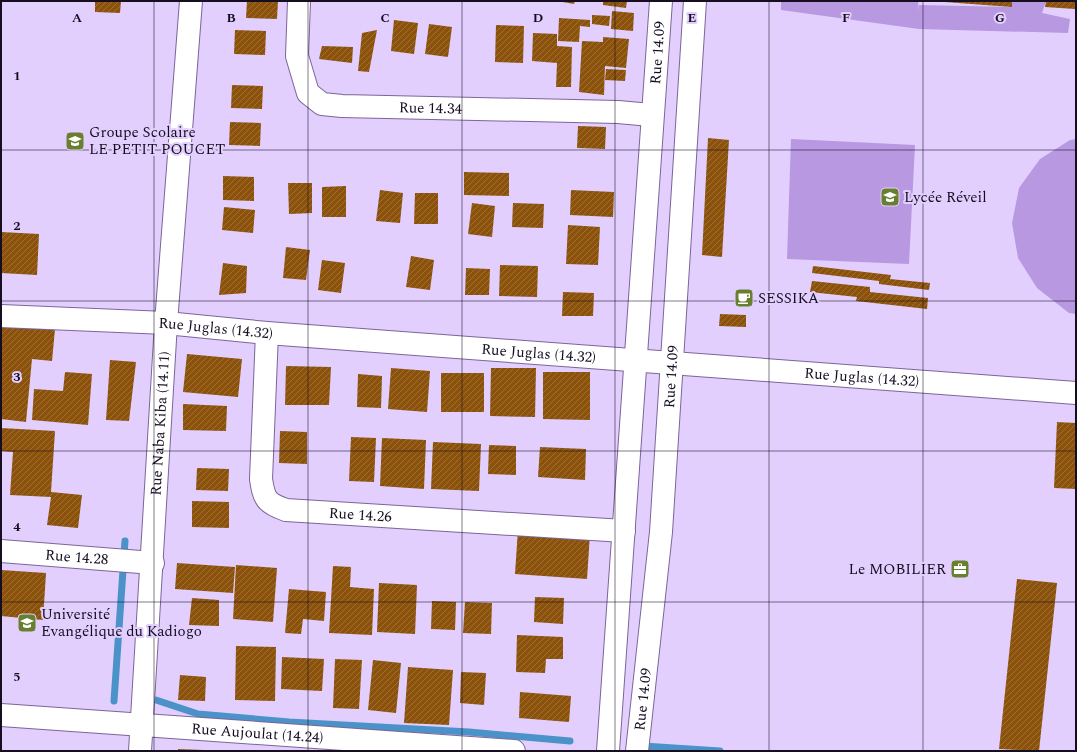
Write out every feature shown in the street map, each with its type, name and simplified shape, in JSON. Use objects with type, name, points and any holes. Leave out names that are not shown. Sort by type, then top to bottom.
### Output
[{"type":"street","name":"Rue Naba Kiba (14.11)","points":[[140,751],[153,562],[166,323],[191,1]]},
{"type":"street","name":"Rue 14.34","points":[[299,1],[298,63],[308,93],[322,104],[342,106],[618,112],[651,115]]},
{"type":"street","name":"Rue 14.09","points":[[608,751],[660,1]]},
{"type":"street","name":"Rue 14.09","points":[[637,751],[661,532],[689,124],[695,1]]},
{"type":"street","name":"Rue Juglas (14.32)","points":[[1,316],[166,323],[267,333],[634,361],[672,362],[1076,392]]},
{"type":"street","name":"Rue 14.26","points":[[267,333],[261,479],[263,495],[271,504],[286,510],[624,531]]},
{"type":"street","name":"Rue 14.28","points":[[1,551],[153,562]]},
{"type":"street","name":"Rue Aujoulat (14.24)","points":[[1,715],[514,751]]},
{"type":"shaded area","points":[[781,1],[918,1],[919,11],[919,5],[1011,7],[1012,1],[1046,1],[1042,13],[1070,19],[1068,33],[919,29],[781,10]]},
{"type":"shaded area","points":[[791,139],[915,145],[909,264],[787,259]]},
{"type":"shaded area","points":[[1076,139],[1076,314],[1069,313],[1037,288],[1018,258],[1012,223],[1019,188],[1040,159],[1070,140]]},
{"type":"building","points":[[95,1],[121,1],[120,13],[95,12]]},
{"type":"building","points":[[247,1],[278,1],[277,19],[246,18]]},
{"type":"building","points":[[557,1],[575,1],[574,4]]},
{"type":"building","points":[[603,1],[627,1],[626,8],[603,5]]},
{"type":"building","points":[[931,1],[1012,1],[1012,7]]},
{"type":"building","points":[[1046,1],[1076,1],[1075,9],[1045,7]]},
{"type":"building","points":[[612,11],[634,13],[633,31],[611,29]]},
{"type":"building","points":[[592,15],[610,16],[609,26],[592,24]]},
{"type":"building","points":[[559,18],[590,20],[590,27],[580,26],[579,42],[558,41]]},
{"type":"building","points":[[394,20],[418,23],[414,54],[391,51]]},
{"type":"building","points":[[429,24],[452,27],[448,57],[425,54]]},
{"type":"building","points":[[496,25],[524,26],[523,63],[495,62]]},
{"type":"building","points":[[235,30],[266,31],[265,55],[234,54]]},
{"type":"building","points":[[377,30],[369,72],[358,71],[362,33]]},
{"type":"building","points":[[533,33],[557,34],[557,46],[572,47],[571,87],[556,87],[557,63],[532,61]]},
{"type":"building","points":[[603,37],[629,39],[626,68],[605,66],[604,95],[579,92],[582,41],[603,42]]},
{"type":"building","points":[[322,46],[353,47],[352,63],[319,59]]},
{"type":"building","points":[[606,69],[626,70],[625,81],[605,80]]},
{"type":"building","points":[[232,85],[263,86],[262,109],[231,108]]},
{"type":"building","points":[[230,122],[261,123],[260,146],[229,145]]},
{"type":"building","points":[[578,126],[606,127],[605,149],[577,148]]},
{"type":"building","points":[[708,138],[729,140],[722,257],[702,255]]},
{"type":"building","points":[[464,172],[509,173],[509,196],[464,195]]},
{"type":"building","points":[[223,176],[254,177],[254,201],[223,200]]},
{"type":"building","points":[[288,183],[312,183],[312,213],[289,214]]},
{"type":"building","points":[[346,186],[346,217],[322,217],[322,187]]},
{"type":"building","points":[[380,190],[403,193],[400,223],[376,221]]},
{"type":"building","points":[[571,190],[614,192],[613,217],[570,215]]},
{"type":"building","points":[[415,193],[438,193],[438,224],[414,224]]},
{"type":"building","points":[[472,203],[495,206],[492,237],[468,234]]},
{"type":"building","points":[[513,203],[544,204],[543,228],[512,227]]},
{"type":"building","points":[[224,207],[255,210],[253,233],[222,230]]},
{"type":"building","points":[[568,225],[600,227],[598,265],[566,264]]},
{"type":"building","points":[[1,232],[39,234],[37,275],[1,273]]},
{"type":"building","points":[[286,247],[310,250],[306,280],[283,278]]},
{"type":"building","points":[[411,256],[434,260],[430,290],[406,287]]},
{"type":"building","points":[[322,260],[345,263],[341,293],[318,290]]},
{"type":"building","points":[[223,263],[247,266],[246,293],[219,295]]},
{"type":"building","points":[[500,265],[538,266],[537,297],[499,296]]},
{"type":"building","points":[[813,266],[891,275],[890,279],[930,283],[929,290],[879,284],[879,281],[812,273]]},
{"type":"building","points":[[466,268],[490,269],[489,295],[465,295]]},
{"type":"building","points":[[812,281],[870,287],[870,292],[928,298],[927,309],[856,301],[857,297],[810,292]]},
{"type":"building","points":[[563,292],[594,293],[593,316],[562,316]]},
{"type":"building","points":[[720,314],[746,315],[746,327],[719,326]]},
{"type":"building","points":[[1,325],[55,329],[52,361],[32,359],[26,422],[1,419]]},
{"type":"building","points":[[187,354],[242,359],[238,397],[183,392]]},
{"type":"building","points":[[110,360],[136,362],[129,421],[106,420]]},
{"type":"building","points":[[286,366],[331,367],[329,405],[285,405]]},
{"type":"building","points":[[391,368],[430,371],[427,412],[388,409]]},
{"type":"building","points":[[491,368],[536,368],[535,417],[490,416]]},
{"type":"building","points":[[65,372],[92,374],[88,425],[32,420],[34,389],[63,391]]},
{"type":"building","points":[[543,372],[590,372],[590,420],[543,419]]},
{"type":"building","points":[[441,373],[484,373],[484,412],[441,412]]},
{"type":"building","points":[[358,374],[382,376],[381,408],[357,407]]},
{"type":"building","points":[[183,404],[227,406],[226,431],[183,430]]},
{"type":"building","points":[[1057,422],[1076,423],[1076,489],[1054,488]]},
{"type":"building","points":[[1,428],[55,431],[51,492],[82,495],[78,528],[47,525],[51,497],[10,495],[13,452],[1,451]]},
{"type":"building","points":[[280,431],[307,432],[307,464],[279,463]]},
{"type":"building","points":[[351,437],[376,438],[374,482],[349,481]]},
{"type":"building","points":[[382,438],[426,440],[424,489],[380,486]]},
{"type":"building","points":[[433,442],[481,444],[479,491],[431,489]]},
{"type":"building","points":[[489,445],[516,446],[516,475],[488,474]]},
{"type":"building","points":[[540,447],[586,449],[585,480],[538,477]]},
{"type":"building","points":[[197,468],[229,469],[228,491],[196,490]]},
{"type":"building","points":[[192,501],[229,502],[229,528],[192,527]]},
{"type":"building","points":[[518,529],[590,534],[587,579],[515,574]]},
{"type":"building","points":[[177,563],[235,567],[233,593],[175,589]]},
{"type":"building","points":[[236,565],[277,568],[273,622],[233,619]]},
{"type":"building","points":[[333,566],[351,567],[350,587],[374,589],[372,635],[329,633]]},
{"type":"building","points":[[1,570],[46,573],[43,620],[1,616]]},
{"type":"building","points":[[1017,579],[1057,583],[1039,751],[999,749]]},
{"type":"building","points":[[379,583],[417,585],[415,634],[377,632]]},
{"type":"building","points":[[289,589],[326,592],[324,621],[303,619],[301,634],[285,633]]},
{"type":"building","points":[[535,597],[564,598],[563,624],[534,622]]},
{"type":"building","points":[[192,598],[219,600],[219,626],[189,625]]},
{"type":"building","points":[[432,601],[456,602],[455,630],[431,629]]},
{"type":"building","points":[[465,602],[492,603],[491,634],[463,633]]},
{"type":"building","points":[[517,635],[563,637],[563,659],[546,659],[545,673],[516,672]]},
{"type":"building","points":[[236,646],[276,647],[275,701],[235,700]]},
{"type":"building","points":[[282,657],[324,659],[322,691],[281,689]]},
{"type":"building","points":[[335,659],[362,660],[359,709],[333,708]]},
{"type":"building","points":[[373,660],[401,663],[396,713],[368,710]]},
{"type":"building","points":[[408,667],[453,670],[449,725],[404,723]]},
{"type":"building","points":[[461,672],[486,673],[484,705],[460,703]]},
{"type":"building","points":[[180,675],[206,677],[205,701],[178,700]]},
{"type":"building","points":[[520,692],[571,696],[569,722],[519,718]]},
{"type":"building","points":[[178,749],[204,750],[204,751],[178,751]]},
{"type":"waterway","points":[[114,701],[125,541]]},
{"type":"waterway","points":[[156,700],[198,714],[289,722],[469,732],[570,741]]},
{"type":"waterway","points":[[643,746],[720,751]]},
{"type":"place","name":"Groupe Scolaire LE PETIT POUCET","points":[[75,141]]},
{"type":"place","name":"Lycée Réveil","points":[[890,197]]},
{"type":"place","name":"SESSIKA","points":[[744,298]]},
{"type":"place","name":"Le MOBILIER","points":[[960,569]]},
{"type":"place","name":"Université Evangélique du Kadiogo","points":[[27,623]]}]
